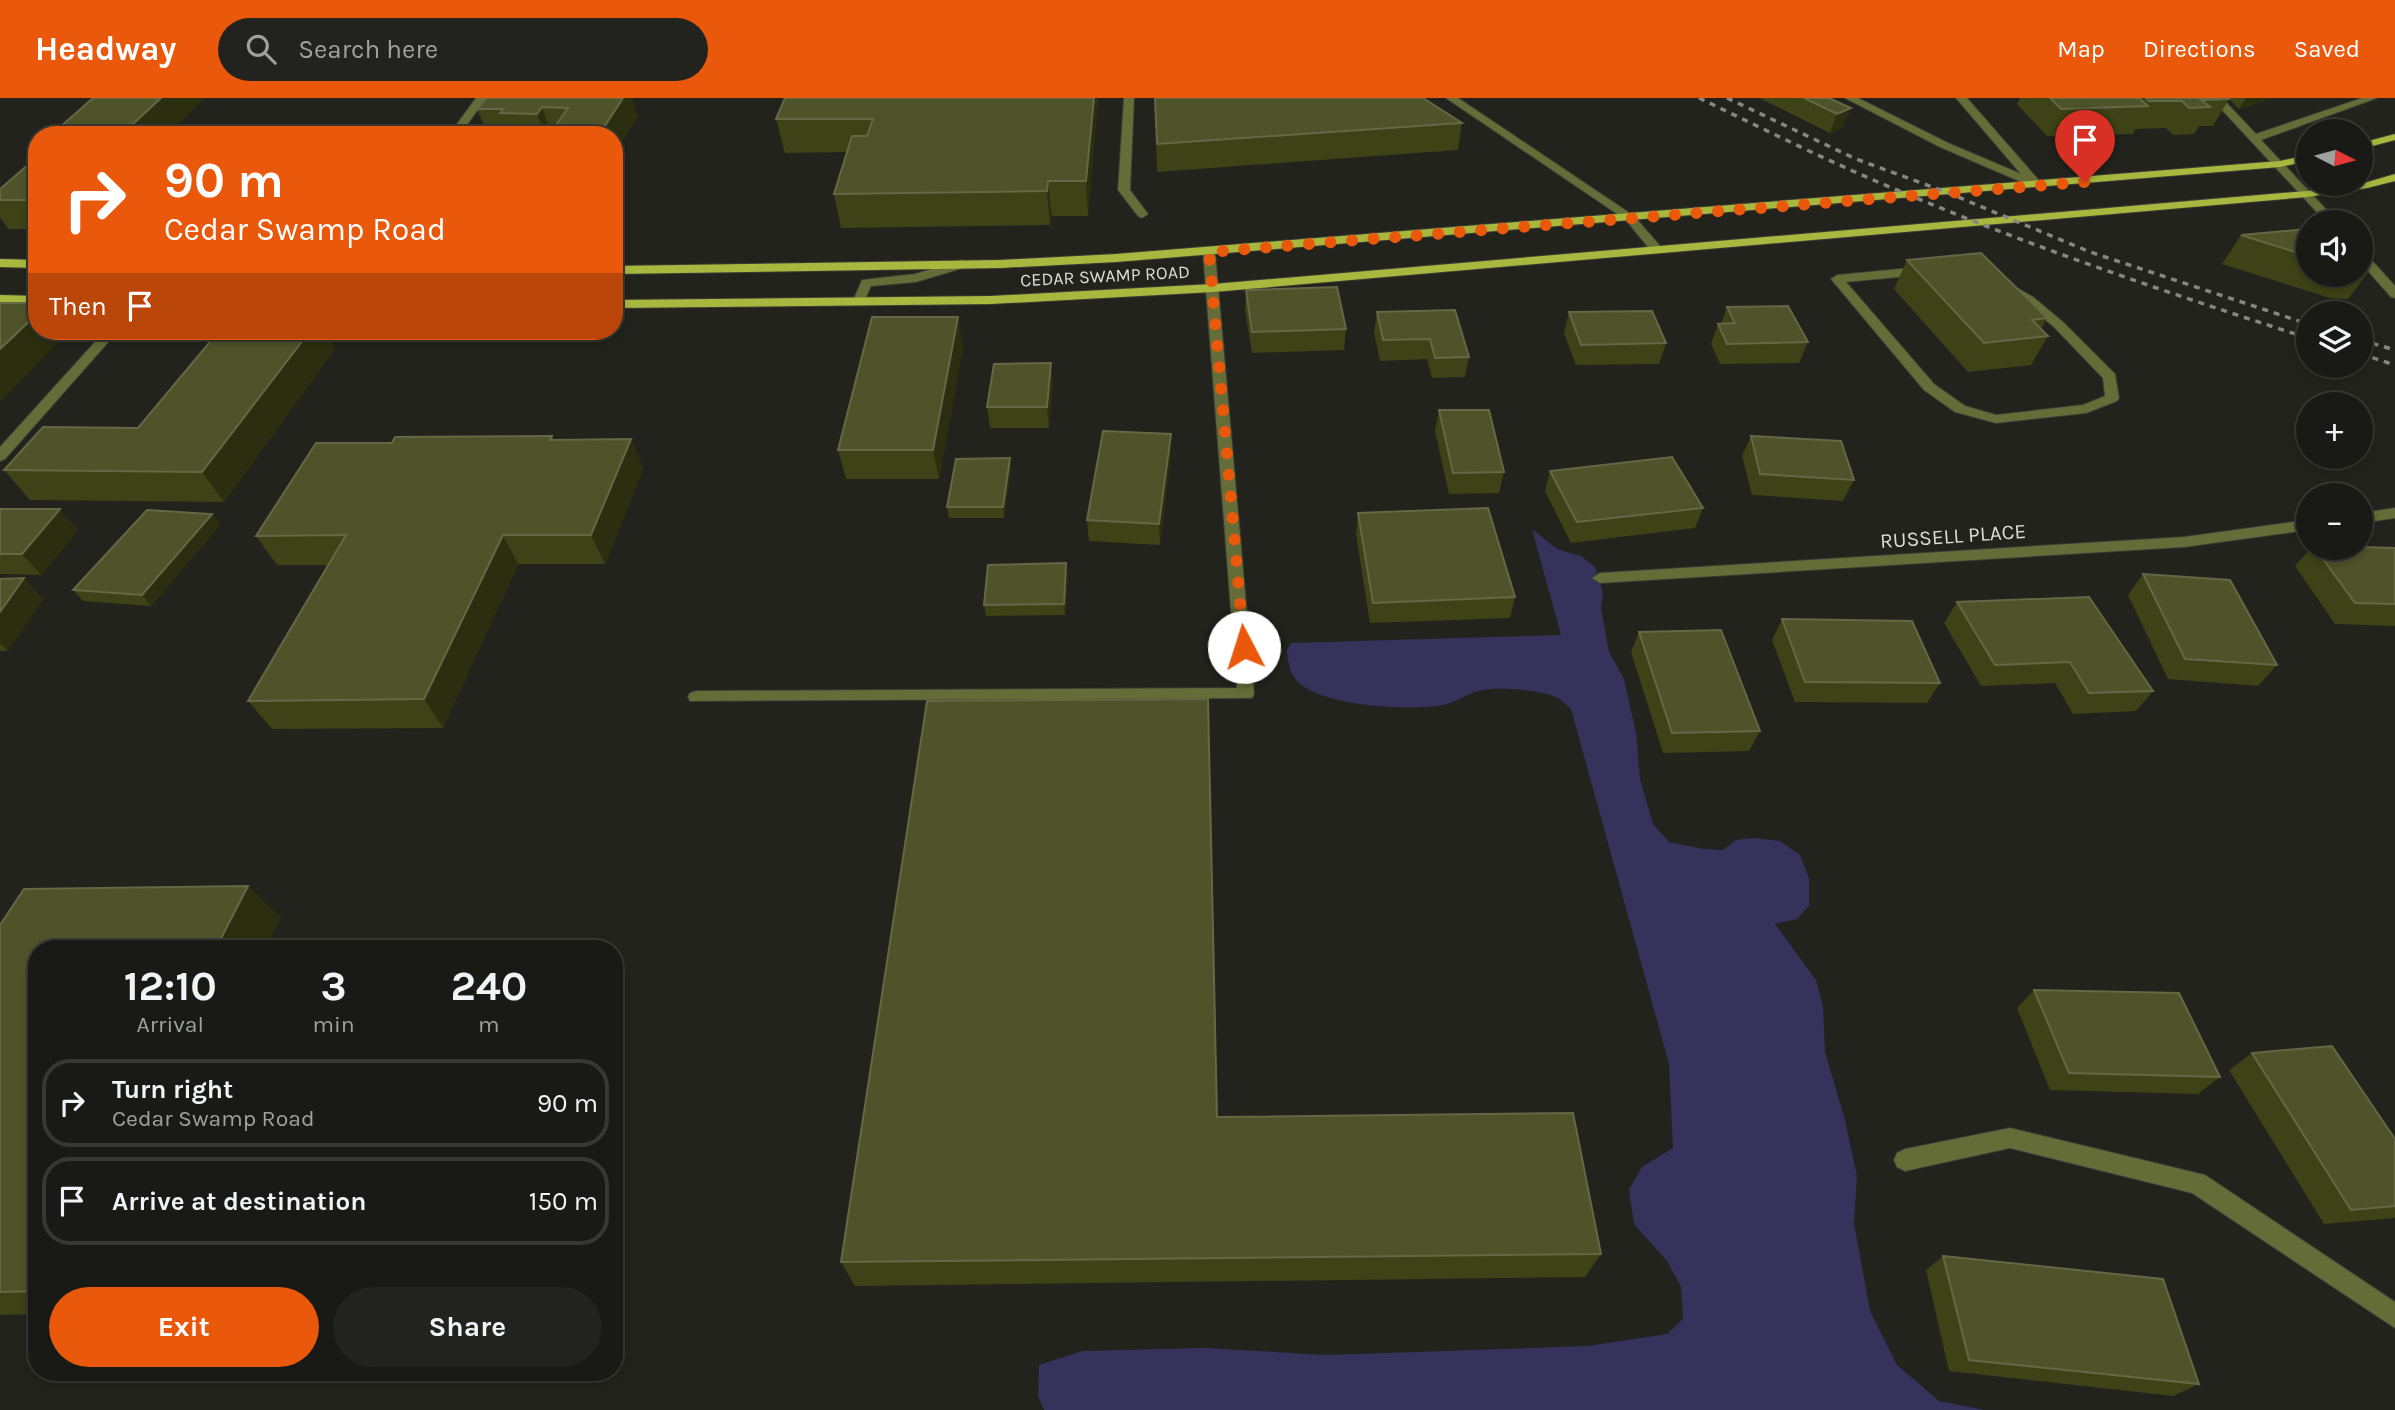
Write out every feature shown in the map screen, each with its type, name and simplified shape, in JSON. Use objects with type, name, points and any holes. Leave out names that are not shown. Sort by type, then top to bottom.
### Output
[{"type":"main road","points":[[2373,143],[2395,137]]},
{"type":"main road","name":"CEDAR SWAMP ROAD","points":[[623,270],[962,264],[1209,252],[2036,185],[2296,161]]},
{"type":"main road","name":"CEDAR SWAMP ROAD","points":[[2373,183],[2395,177]]},
{"type":"main road","name":"CEDAR SWAMP ROAD","points":[[623,304],[991,300],[1213,288],[2296,195]]},
{"type":"main road","points":[[0,263],[28,264]]},
{"type":"main road","points":[[0,299],[28,300]]},
{"type":"street","points":[[461,126],[481,98]]},
{"type":"street","points":[[1129,98],[1124,190],[1142,214]]},
{"type":"street","points":[[1451,98],[1630,218],[1656,249]]},
{"type":"street","points":[[1850,98],[1944,145],[2036,185]]},
{"type":"street","points":[[1961,98],[2036,185]]},
{"type":"street","points":[[2216,98],[2296,182]]},
{"type":"street","points":[[2255,138],[2372,98]]},
{"type":"street","points":[[2309,196],[2321,210]]},
{"type":"street","points":[[696,697],[1247,694],[1209,252]]},
{"type":"street","points":[[859,301],[866,283],[916,278],[962,264]]},
{"type":"street","points":[[1931,270],[1961,271],[2000,282],[2026,299],[2088,354],[2110,377],[2112,398],[2086,409],[1996,419],[1960,409],[1929,387],[1837,279],[1931,270]]},
{"type":"street","points":[[2373,270],[2395,295]]},
{"type":"street","points":[[0,456],[104,340]]},
{"type":"street","points":[[2373,516],[2395,513]]},
{"type":"street","name":"RUSSELL PLACE","points":[[1600,578],[2184,542],[2296,527]]},
{"type":"street","points":[[1905,1160],[2010,1138],[2197,1183],[2395,1316]]},
{"type":"shaded area","points":[[1532,529],[1557,549],[1581,556],[1595,567],[1603,592],[1601,608],[1609,652],[1624,679],[1636,733],[1640,779],[1653,824],[1669,842],[1723,850],[1736,840],[1754,838],[1780,841],[1800,855],[1809,878],[1809,906],[1797,919],[1775,924],[1816,980],[1823,1006],[1825,1052],[1845,1120],[1857,1176],[1854,1223],[1870,1311],[1897,1365],[1939,1401],[1985,1410],[1044,1410],[1038,1396],[1039,1365],[1082,1351],[1206,1348],[1326,1355],[1588,1346],[1667,1334],[1683,1319],[1681,1287],[1667,1261],[1634,1224],[1629,1190],[1642,1167],[1673,1148],[1669,1064],[1571,709],[1551,695],[1510,689],[1478,691],[1448,704],[1428,707],[1366,705],[1324,696],[1308,689],[1296,680],[1288,662],[1287,650],[1291,643],[1561,635]]},
{"type":"building","points":[[93,98],[161,98],[131,126],[61,126]]},
{"type":"building","points":[[486,98],[623,98],[605,126],[555,126],[568,108],[542,107],[537,114],[500,113],[503,109],[477,109]]},
{"type":"building","points":[[785,98],[1094,98],[1086,181],[1048,181],[1047,191],[834,194],[852,136],[867,136],[873,119],[776,119]]},
{"type":"building","points":[[1155,98],[1423,98],[1462,123],[1157,144]]},
{"type":"building","points":[[1804,98],[1829,98],[1851,108],[1837,114]]},
{"type":"building","points":[[2050,98],[2139,98],[2148,106],[2061,109]]},
{"type":"building","points":[[2146,98],[2230,99],[2201,100],[2210,107],[2189,108],[2182,101],[2149,101]]},
{"type":"building","points":[[28,165],[28,200],[0,200],[0,189]]},
{"type":"building","points":[[2296,230],[2296,252],[2241,235]]},
{"type":"building","points":[[1981,253],[2047,318],[2032,320],[2048,336],[1984,343],[1907,260]]},
{"type":"building","points":[[1337,287],[1346,329],[1252,332],[1246,290]]},
{"type":"building","points":[[0,303],[28,303],[28,323],[0,349]]},
{"type":"building","points":[[1788,306],[1808,342],[1727,344],[1718,324],[1735,323],[1727,307]]},
{"type":"building","points":[[1455,310],[1469,357],[1435,358],[1430,339],[1383,340],[1377,312]]},
{"type":"building","points":[[1652,311],[1666,343],[1581,345],[1569,312]]},
{"type":"building","points":[[872,317],[958,317],[933,450],[838,450]]},
{"type":"building","points":[[211,340],[303,340],[202,472],[4,470],[43,427],[138,428]]},
{"type":"building","points":[[1051,363],[1047,407],[987,407],[994,364]]},
{"type":"building","points":[[1439,410],[1489,410],[1504,472],[1453,473]]},
{"type":"building","points":[[1103,431],[1171,434],[1159,524],[1087,520]]},
{"type":"building","points":[[552,436],[550,440],[631,439],[591,535],[503,535],[424,699],[248,701],[346,535],[256,536],[316,443],[392,443],[395,437]]},
{"type":"building","points":[[1751,436],[1841,441],[1854,480],[1760,474]]},
{"type":"building","points":[[1672,457],[1703,508],[1577,522],[1550,471]]},
{"type":"building","points":[[1010,458],[1003,507],[947,507],[956,459]]},
{"type":"building","points":[[1488,508],[1515,597],[1373,603],[1358,513]]},
{"type":"building","points":[[0,509],[60,509],[22,554],[0,554]]},
{"type":"building","points":[[147,510],[212,514],[142,595],[73,590]]},
{"type":"building","points":[[2373,547],[2395,548],[2395,604],[2355,603],[2324,560],[2373,560]]},
{"type":"building","points":[[1066,563],[1064,604],[984,605],[988,565]]},
{"type":"building","points":[[2143,574],[2230,580],[2277,665],[2185,659]]},
{"type":"building","points":[[24,578],[0,612],[0,579]]},
{"type":"building","points":[[2089,597],[2153,691],[2089,693],[2070,662],[1995,665],[1957,602]]},
{"type":"building","points":[[1782,619],[1912,621],[1940,683],[1805,682]]},
{"type":"building","points":[[1721,630],[1760,731],[1672,733],[1639,632]]},
{"type":"building","points":[[1208,699],[1217,1117],[1573,1113],[1601,1254],[841,1262],[927,701]]},
{"type":"building","points":[[248,886],[220,940],[28,940],[28,1291],[0,1292],[0,925],[24,889]]},
{"type":"building","points":[[2034,990],[2179,993],[2220,1077],[2069,1073]]},
{"type":"building","points":[[2332,1046],[2395,1139],[2395,1206],[2351,1210],[2252,1053]]},
{"type":"building","points":[[1943,1256],[2163,1279],[2199,1384],[1969,1360]]},
{"type":"railway","points":[[1699,98],[1851,170],[1952,213],[2104,270],[2296,334]]},
{"type":"railway","points":[[1727,98],[1856,159],[1946,192],[2090,252],[2296,320]]},
{"type":"railway","points":[[2373,344],[2395,350]]},
{"type":"railway","points":[[2373,358],[2395,365]]},
{"type":"route","points":[[1244,647],[1209,252],[1946,191],[2085,182]]}]
